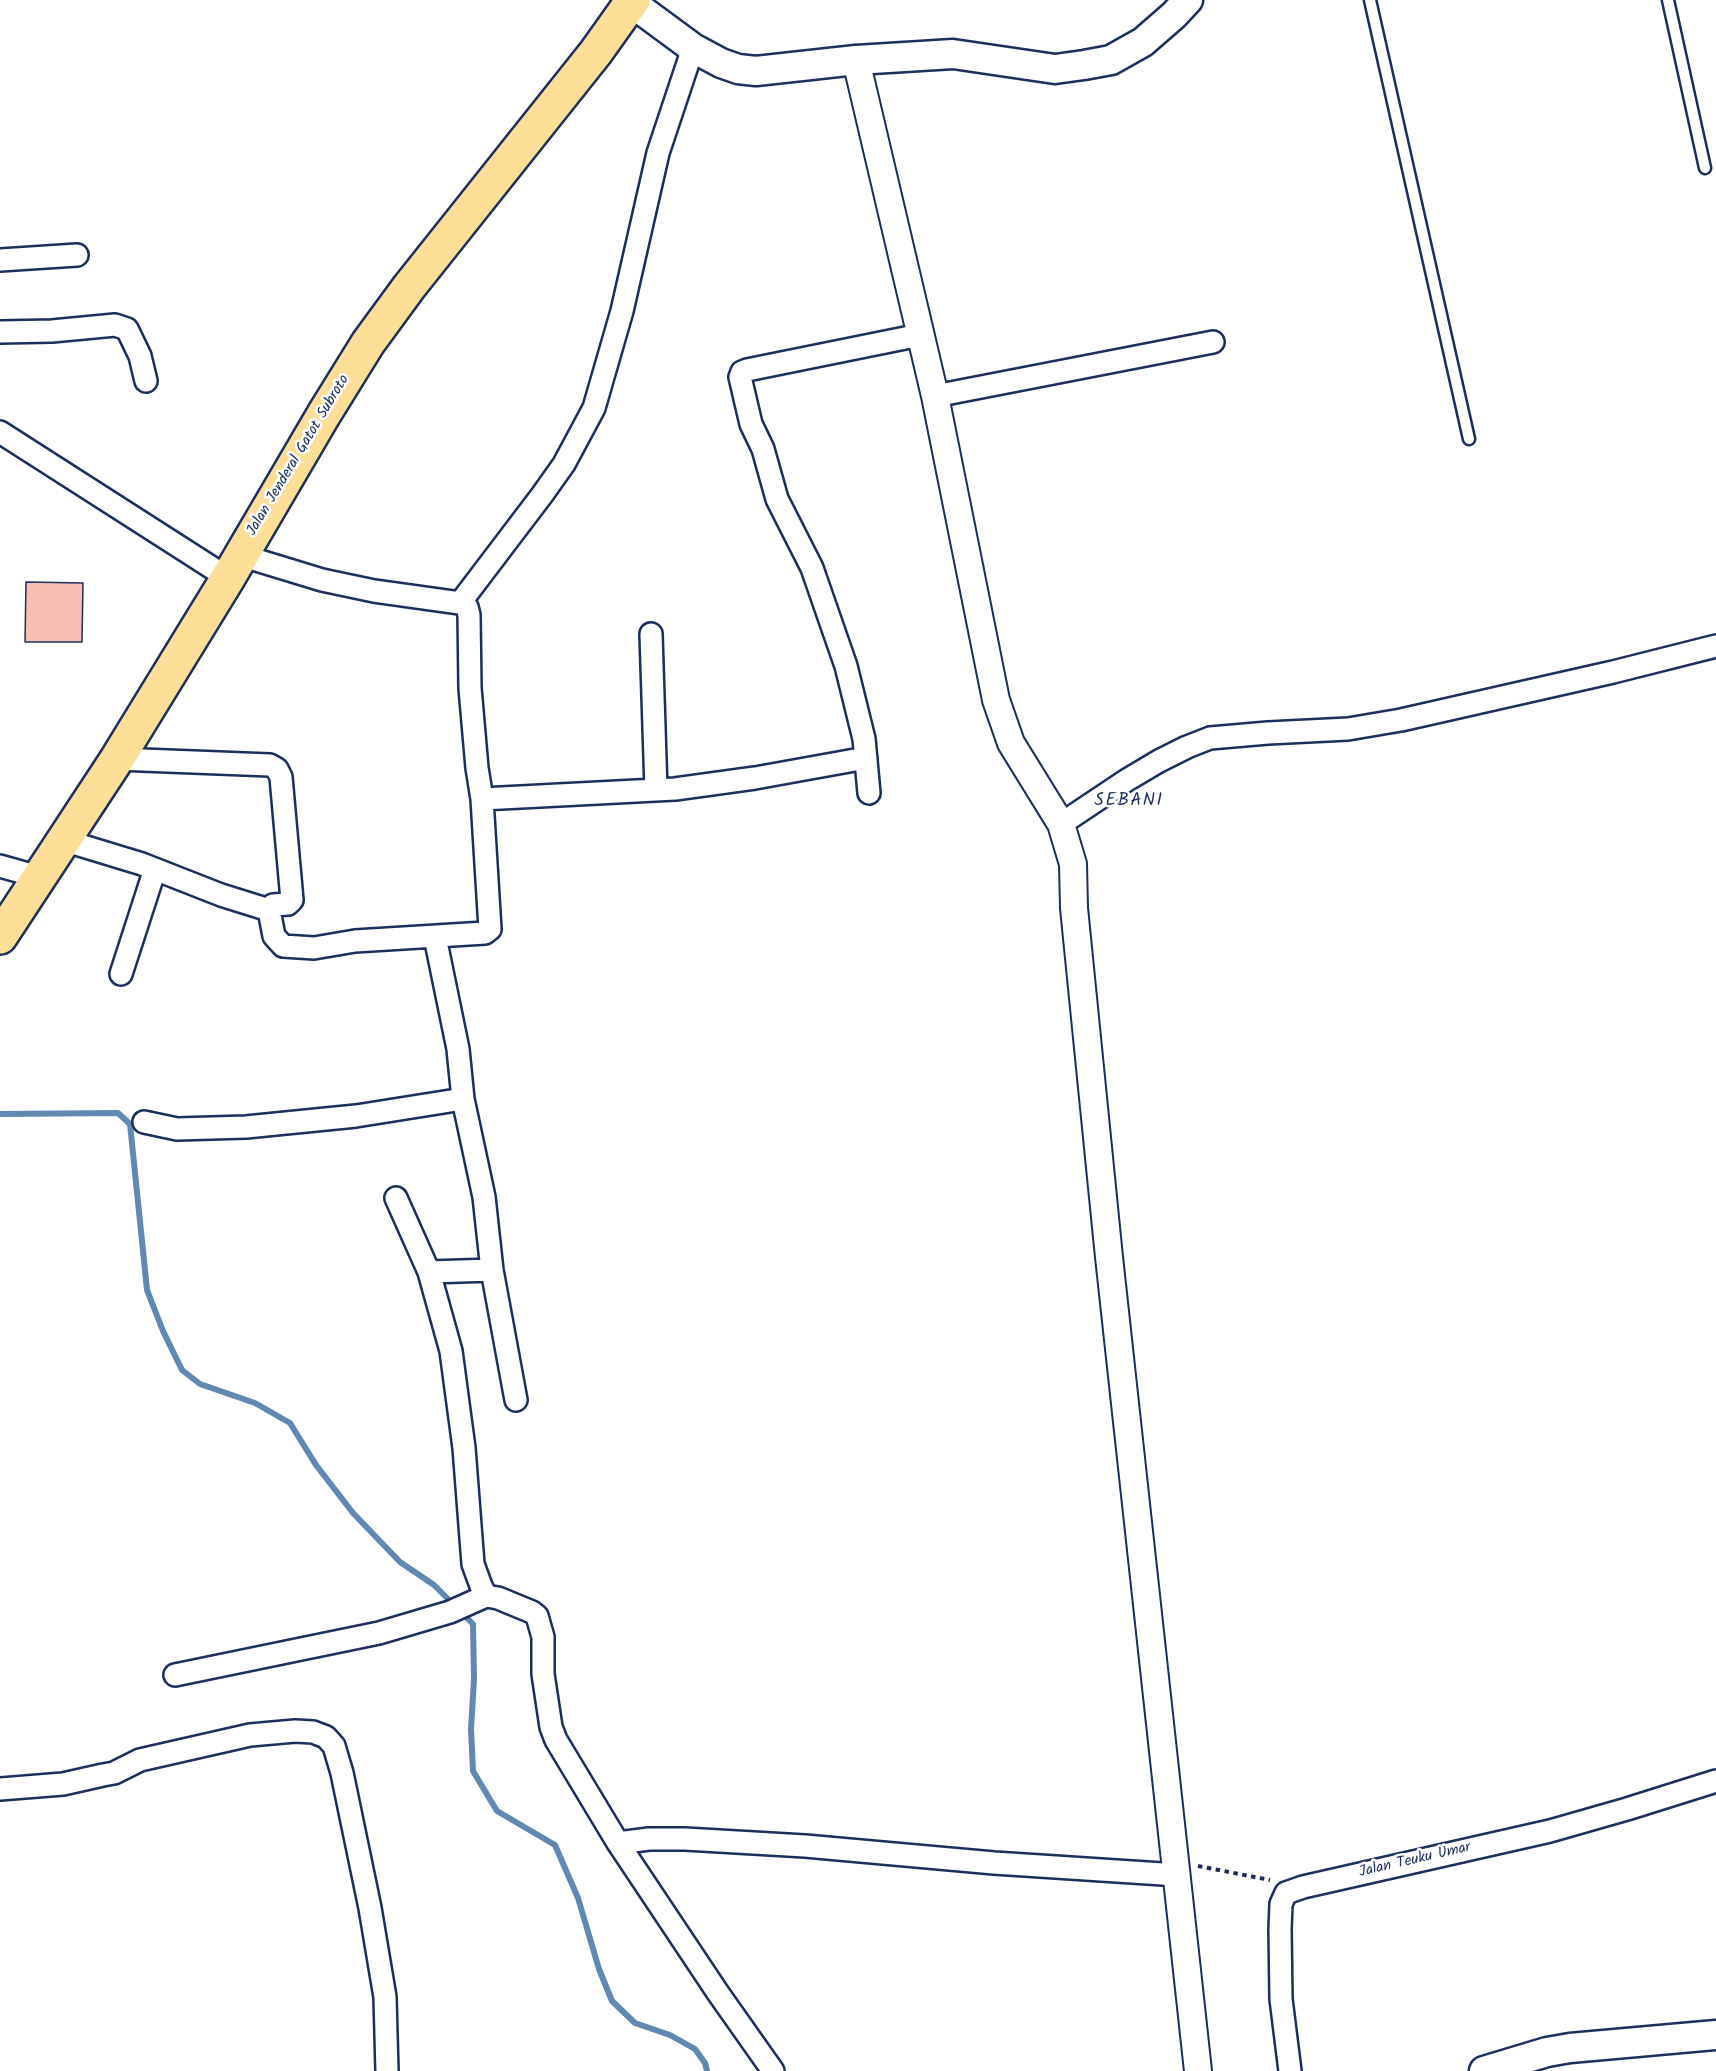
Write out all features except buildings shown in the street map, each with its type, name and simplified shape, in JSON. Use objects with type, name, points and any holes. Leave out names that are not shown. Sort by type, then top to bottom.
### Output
[{"type":"highway","name":"Jalan Jenderal Gatot Subroto","points":[[0,937],[117,759],[368,343],[409,287],[596,52],[633,1]]},
{"type":"main road","points":[[633,1],[693,48],[721,63],[738,69],[756,71],[856,60],[953,54],[1055,69],[1093,64],[1111,60],[1143,42],[1188,0]]},
{"type":"main road","points":[[1484,2071],[1558,2050],[1716,2035]]},
{"type":"street","points":[[460,603],[564,464],[594,408],[622,311],[658,153],[693,48]]},
{"type":"street","points":[[856,60],[935,396],[996,700],[1011,743],[1062,824],[1073,864],[1075,919],[1111,1281],[1198,2071]]},
{"type":"street","points":[[0,260],[77,255]]},
{"type":"street","points":[[0,332],[51,331],[115,325],[127,330],[140,356],[146,381]]},
{"type":"street","points":[[869,793],[864,739],[846,666],[812,568],[777,499],[763,449],[751,424],[740,377],[747,370],[920,334]]},
{"type":"street","points":[[935,396],[1213,342]]},
{"type":"street","points":[[0,432],[234,567],[460,603],[467,607],[470,615],[471,688],[477,768],[482,799],[490,929],[485,933],[435,937],[424,935],[355,941],[314,948],[294,948],[283,946],[274,936],[268,910]]},
{"type":"street","points":[[651,634],[656,790]]},
{"type":"street","points":[[1062,824],[1143,770],[1210,738],[1348,729],[1401,720],[1716,646]]},
{"type":"street","points":[[482,799],[656,790],[755,777],[866,758]]},
{"type":"street","points":[[117,759],[270,765],[277,769],[281,777],[292,900],[288,904],[273,905],[268,910]]},
{"type":"street","points":[[63,840],[155,869],[221,895],[268,910]]},
{"type":"street","points":[[0,866],[39,877]]},
{"type":"street","points":[[121,974],[155,869]]},
{"type":"street","points":[[435,937],[458,1049],[463,1099],[484,1197],[492,1270],[516,1400]]},
{"type":"street","points":[[144,1122],[177,1129],[246,1127],[356,1116],[463,1099]]},
{"type":"street","points":[[396,1198],[429,1272],[451,1351],[464,1448],[473,1564],[480,1598]]},
{"type":"street","points":[[429,1272],[492,1270]]},
{"type":"street","points":[[175,1675],[379,1633],[450,1612],[480,1598],[498,1598],[532,1612],[537,1616],[542,1628],[543,1674],[551,1727],[564,1756],[618,1843],[773,2071]]},
{"type":"street","points":[[0,1789],[63,1784],[114,1773],[140,1760],[250,1735],[295,1731],[313,1732],[326,1737],[334,1746],[342,1773],[370,1908],[385,1997],[387,2071]]},
{"type":"street","name":"Jalan Teuku Umar","points":[[1290,2071],[1281,1999],[1281,1904],[1286,1893],[1303,1887],[1550,1831],[1716,1781]]},
{"type":"street","points":[[618,1843],[649,1839],[685,1839],[805,1846],[994,1863],[1177,1868]]},
{"type":"lane","points":[[1370,0],[1469,439]]},
{"type":"lane","points":[[1668,0],[1705,168]]},
{"type":"path","points":[[1177,1868],[1303,1887]]},
{"type":"waterway","points":[[0,1114],[118,1113],[130,1124],[147,1290],[182,1370],[200,1384],[255,1403],[290,1423],[316,1465],[353,1513],[400,1562],[434,1585],[473,1624],[474,1679],[471,1729],[473,1771],[497,1811],[555,1845],[578,1898],[599,1969],[612,2001],[635,2023],[670,2035],[695,2049],[705,2063],[707,2071]]},
{"type":"district","name":"SEBANI","points":[[1129,802]]}]
